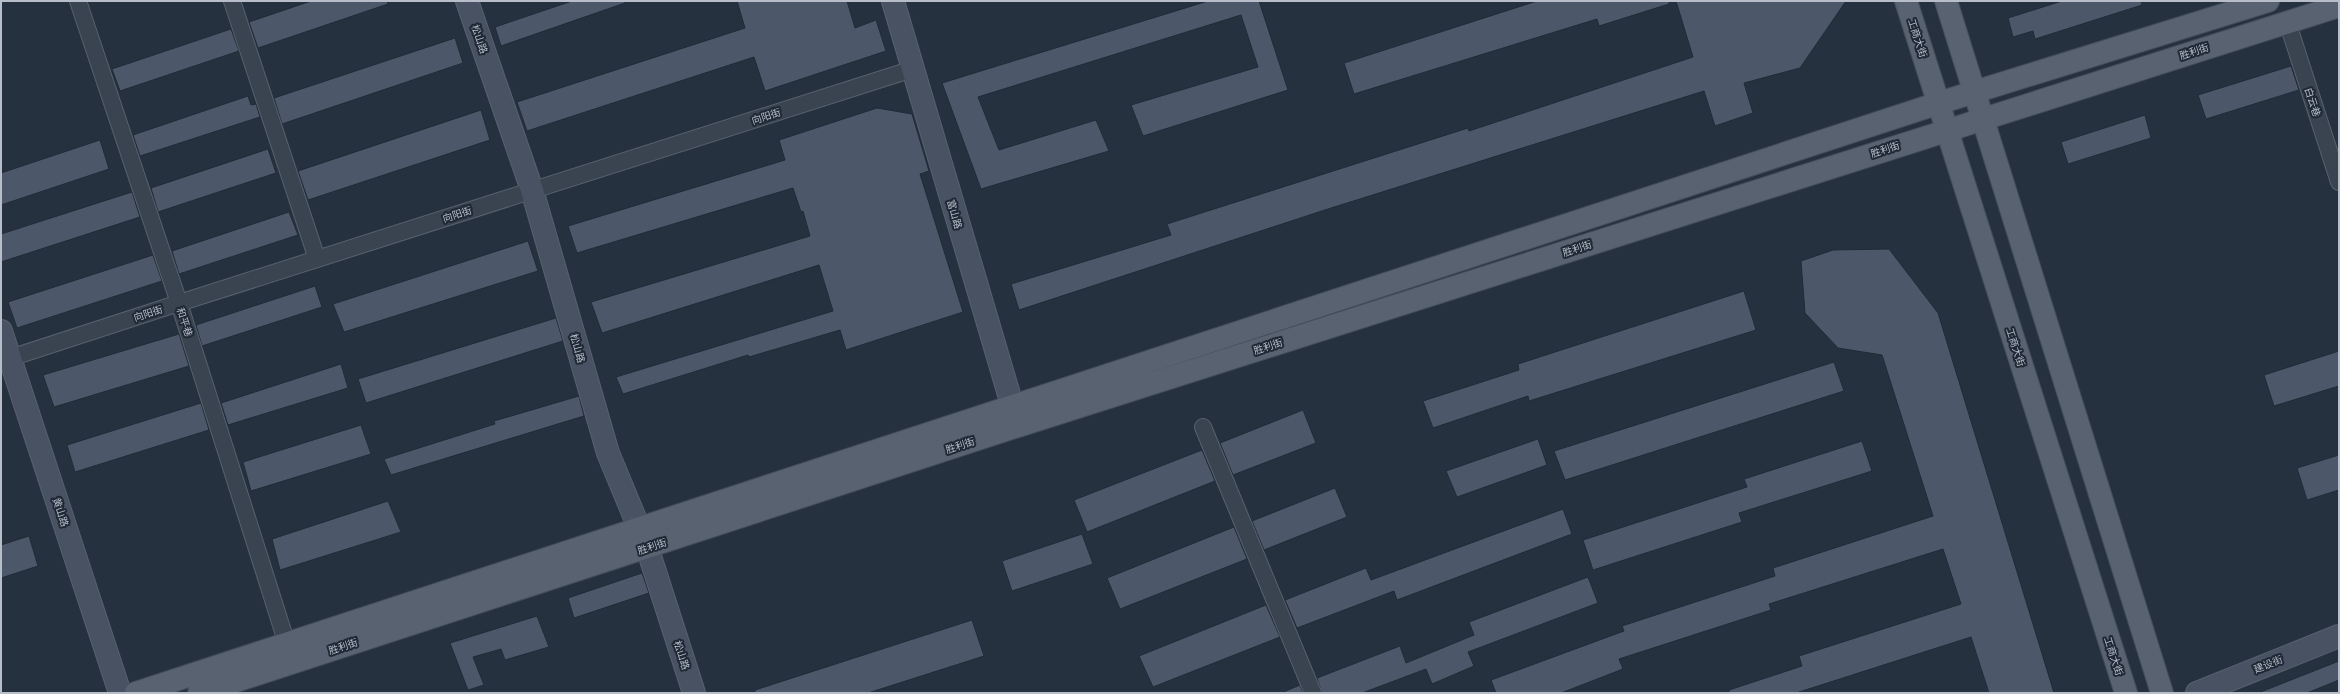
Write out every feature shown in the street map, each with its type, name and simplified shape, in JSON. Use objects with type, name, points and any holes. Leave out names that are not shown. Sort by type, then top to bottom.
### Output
[{"type":"main road","name":"工商大街","points":[[1906,1],[2126,693]]},
{"type":"main road","points":[[1946,1],[1976,93],[2162,693]]},
{"type":"main road","name":"胜利街","points":[[199,693],[644,538],[1015,417],[1939,103],[1976,93],[2268,1]]},
{"type":"main road","name":"胜利街","points":[[1015,417],[1983,119],[2287,21],[2339,6]]},
{"type":"main road","name":"胜利街","points":[[136,693],[287,644],[644,538]]},
{"type":"street","name":"和平巷","points":[[78,1],[179,302],[287,644]]},
{"type":"street","points":[[232,1],[317,259]]},
{"type":"street","name":"松山路","points":[[467,1],[532,190],[608,453],[644,538],[694,693]]},
{"type":"street","name":"富山路","points":[[893,1],[1015,417]]},
{"type":"street","name":"白云巷","points":[[2287,21],[2339,182]]},
{"type":"street","name":"向阳街","points":[[6,360],[179,302],[913,70]]},
{"type":"street","name":"黄山路","points":[[1,331],[6,360],[120,693]]},
{"type":"street","points":[[1203,426],[1314,693]]},
{"type":"street","name":"建设街","points":[[2198,693],[2339,636]]},
{"type":"building","points":[[311,1],[387,1],[388,4],[258,48],[249,22]]},
{"type":"building","points":[[572,1],[625,1],[625,3],[501,46],[495,27]]},
{"type":"building","points":[[737,1],[847,1],[855,28],[876,20],[886,51],[765,91],[754,57],[527,131],[517,102],[745,28]]},
{"type":"building","points":[[1208,1],[1259,1],[1288,90],[1143,136],[1131,105],[1258,67],[1241,15],[978,97],[999,150],[1096,120],[1109,151],[981,189],[942,83]]},
{"type":"building","points":[[1537,1],[1669,1],[1669,4],[1599,26],[1597,19],[1354,94],[1344,63]]},
{"type":"building","points":[[1676,1],[1846,1],[1800,68],[1744,83],[1753,113],[1715,126],[1704,91],[1328,209],[1019,310],[1011,284],[1171,235],[1167,224],[1468,128],[1469,131],[1693,57]]},
{"type":"building","points":[[2062,1],[2141,1],[2142,5],[2035,39],[2033,31],[2013,37],[2008,18]]},
{"type":"building","points":[[231,29],[239,51],[120,91],[112,69]]},
{"type":"building","points":[[455,38],[463,63],[282,124],[274,98]]},
{"type":"building","points":[[2291,66],[2299,90],[2206,119],[2198,95]]},
{"type":"building","points":[[248,96],[251,105],[256,104],[260,117],[140,156],[133,135]]},
{"type":"building","points":[[877,108],[912,114],[929,171],[920,174],[963,312],[846,350],[840,330],[749,357],[748,355],[623,394],[616,377],[833,311],[819,265],[602,333],[591,302],[810,236],[803,211],[801,212],[793,188],[577,253],[568,226],[785,160],[779,140]]},
{"type":"building","points":[[481,110],[490,140],[308,200],[298,171]]},
{"type":"building","points":[[2145,115],[2151,138],[2068,164],[2061,142]]},
{"type":"building","points":[[100,140],[109,169],[1,205],[1,173]]},
{"type":"building","points":[[268,149],[276,173],[158,212],[151,188]]},
{"type":"building","points":[[132,192],[140,217],[1,262],[1,234]]},
{"type":"building","points":[[289,212],[298,235],[179,274],[172,251]]},
{"type":"building","points":[[528,241],[538,271],[344,332],[333,304]]},
{"type":"building","points":[[1889,249],[1938,313],[2054,693],[1989,693],[1971,637],[1796,693],[1729,693],[1729,690],[1802,666],[1799,656],[1961,604],[1943,549],[1769,604],[1771,610],[1619,659],[1623,669],[1561,693],[1496,693],[1491,680],[1624,631],[1622,626],[1775,576],[1773,568],[1933,516],[1882,355],[1838,348],[1805,313],[1801,261],[1833,250]]},
{"type":"building","points":[[153,255],[162,281],[17,328],[8,302]]},
{"type":"building","points":[[315,286],[322,307],[202,346],[196,325]]},
{"type":"building","points":[[1744,291],[1756,330],[1529,401],[1528,396],[1433,428],[1423,401],[1519,370],[1518,364]]},
{"type":"building","points":[[556,318],[563,341],[366,403],[358,379]]},
{"type":"building","points":[[179,334],[189,366],[54,407],[43,375]]},
{"type":"building","points":[[2339,351],[2339,386],[2274,406],[2264,375]]},
{"type":"building","points":[[1834,362],[1844,391],[1565,480],[1554,451]]},
{"type":"building","points":[[341,364],[348,388],[228,425],[221,403]]},
{"type":"building","points":[[579,396],[584,416],[391,475],[384,459],[495,424],[494,421]]},
{"type":"building","points":[[201,403],[209,430],[75,472],[67,445]]},
{"type":"building","points":[[1303,410],[1316,443],[1233,475],[1220,443]]},
{"type":"building","points":[[361,425],[371,454],[251,491],[243,462]]},
{"type":"building","points":[[1538,439],[1547,465],[1457,497],[1446,471]]},
{"type":"building","points":[[1862,441],[1872,471],[1739,513],[1742,522],[1593,570],[1583,540],[1747,487],[1744,479]]},
{"type":"building","points":[[1202,450],[1215,481],[1087,532],[1074,500]]},
{"type":"building","points":[[2339,455],[2339,490],[2307,500],[2297,468]]},
{"type":"building","points":[[1335,488],[1347,517],[1264,550],[1252,521]]},
{"type":"building","points":[[388,501],[401,532],[280,570],[272,539]]},
{"type":"building","points":[[1563,509],[1572,534],[1397,600],[1394,591],[1297,628],[1285,600],[1366,568],[1371,580]]},
{"type":"building","points":[[1234,527],[1247,559],[1120,609],[1107,578]]},
{"type":"building","points":[[1082,534],[1093,564],[1012,591],[1002,561]]},
{"type":"building","points":[[29,536],[38,566],[1,578],[1,545]]},
{"type":"building","points":[[642,573],[649,593],[574,618],[568,598]]},
{"type":"building","points":[[1588,577],[1598,603],[1468,652],[1474,666],[1432,684],[1426,669],[1362,693],[1322,693],[1317,678],[1400,646],[1406,663],[1474,635],[1469,622]]},
{"type":"building","points":[[1266,605],[1280,637],[1153,687],[1139,656]]},
{"type":"building","points":[[537,616],[549,647],[505,660],[501,649],[473,657],[484,685],[468,690],[450,643]]},
{"type":"building","points":[[972,620],[984,656],[868,693],[755,693],[755,690]]},
{"type":"building","points":[[2339,661],[2339,680],[2307,693],[2258,693]]},
{"type":"building","points":[[1300,685],[1303,693],[1281,693]]}]
